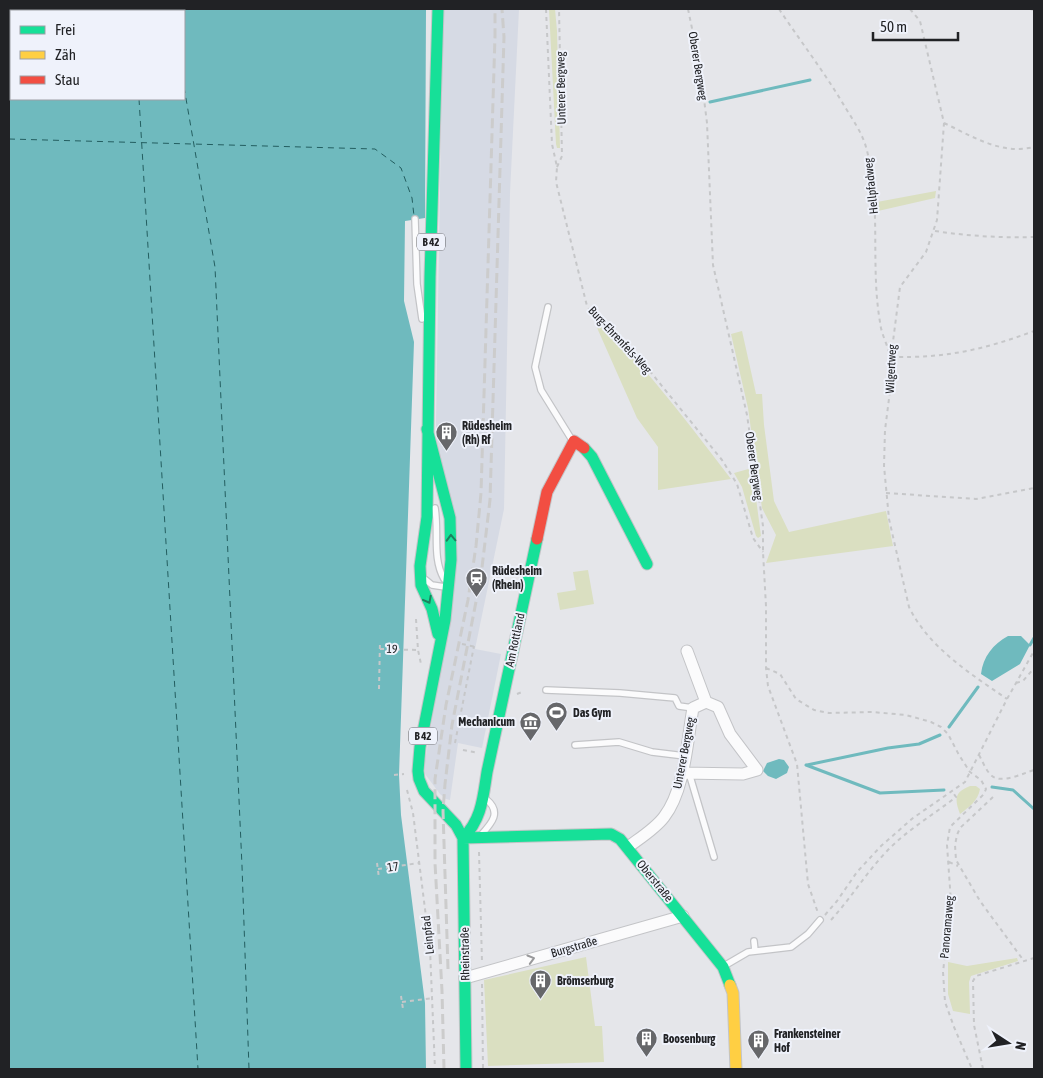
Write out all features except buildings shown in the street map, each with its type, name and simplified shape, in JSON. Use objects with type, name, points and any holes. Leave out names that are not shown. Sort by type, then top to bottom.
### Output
[{"type":"main road","name":"B 42","points":[[438,9],[429,329],[427,517],[420,577],[424,594],[436,620],[440,642]]},
{"type":"main road","name":"B 42","points":[[427,429],[450,518],[452,560],[445,620],[420,754],[419,779],[428,797],[456,824],[462,838]]},
{"type":"main road","points":[[574,442],[584,447],[592,457],[647,564]]},
{"type":"main road","name":"Am Rottland","points":[[462,838],[472,830],[480,816],[547,492],[574,442]]},
{"type":"main road","name":"Oberstraße","points":[[462,838],[611,834],[620,839],[723,966],[732,993],[736,1069]]},
{"type":"main road","name":"Rheinstraße","points":[[462,838],[466,1069]]},
{"type":"street","name":"Unterer Bergweg","points":[[628,847],[657,825],[665,816],[686,773],[685,756],[693,708],[706,702],[687,651]]},
{"type":"street","points":[[686,773],[743,774],[757,770],[730,734],[718,707],[706,702]]},
{"type":"street","name":"Burgstraße","points":[[465,978],[683,916]]},
{"type":"lane","points":[[414,219],[417,284],[422,319],[429,329]]},
{"type":"lane","points":[[548,307],[535,367],[541,390],[574,442]]},
{"type":"lane","points":[[425,536],[424,575],[426,581],[432,585],[448,587]]},
{"type":"lane","points":[[546,690],[620,693],[675,698],[679,706],[693,708]]},
{"type":"lane","points":[[574,744],[619,742],[652,752],[685,756]]},
{"type":"lane","points":[[686,773],[714,857]]},
{"type":"lane","points":[[479,837],[488,827],[495,813],[493,805],[483,796]]},
{"type":"lane","points":[[723,966],[748,952],[791,947],[798,943],[820,920]]},
{"type":"lane","points":[[754,940],[755,951]]},
{"type":"path","name":"Burg-Ehrenfels-Weg","points":[[546,9],[552,144],[557,166],[556,182],[587,306],[595,317],[612,330],[649,370],[722,460],[737,484],[753,538],[763,552]]},
{"type":"path","name":"Unterer Bergweg","points":[[557,166],[562,156],[559,9]]},
{"type":"path","name":"Oberer Bergweg","points":[[688,9],[700,67],[707,123],[714,264],[747,415],[763,526],[768,686],[797,764],[808,884],[820,920]]},
{"type":"path","name":"Hellpfadweg","points":[[779,9],[826,74],[858,128],[866,146],[873,189],[877,296],[880,324],[891,357]]},
{"type":"path","name":"Wilgertweg","points":[[910,9],[920,21],[944,123],[937,220],[926,252],[900,287],[891,357],[890,391],[885,430],[886,494],[897,556],[909,607],[914,616],[950,658],[1007,699]]},
{"type":"path","points":[[1030,9],[1034,10]]},
{"type":"path","points":[[944,123],[1001,149],[1021,150],[1034,147]]},
{"type":"path","points":[[933,230],[964,235],[1008,238],[1034,237]]},
{"type":"path","points":[[891,357],[944,356],[1004,342],[1034,331]]},
{"type":"path","points":[[886,494],[976,499],[1034,488]]},
{"type":"path","points":[[416,619],[415,627],[421,663],[420,672]]},
{"type":"path","points":[[379,689],[380,641]]},
{"type":"path","points":[[456,743],[475,646],[462,644]]},
{"type":"path","name":"19","points":[[380,649],[418,650]]},
{"type":"path","points":[[820,920],[872,856],[894,835],[964,782],[1034,651]]},
{"type":"path","points":[[766,668],[780,674],[796,699],[814,710],[829,713],[872,712],[906,715],[941,727],[948,734],[970,772]]},
{"type":"path","points":[[1016,684],[1023,681],[1034,668]]},
{"type":"path","points":[[463,750],[478,753]]},
{"type":"path","points":[[979,755],[990,775],[995,778],[1012,777],[1034,770]]},
{"type":"path","name":"Panoramaweg","points":[[970,772],[981,780],[986,789],[950,827],[947,844],[951,902],[943,972],[945,1002],[972,1069]]},
{"type":"path","points":[[394,775],[405,774]]},
{"type":"path","points":[[831,920],[887,851],[933,813],[956,797],[952,791]]},
{"type":"path","points":[[992,797],[960,828],[955,845],[956,860],[980,901],[1024,961]]},
{"type":"path","name":"Leinpfad","points":[[410,801],[430,949],[435,1069]]},
{"type":"path","points":[[929,807],[933,813]]},
{"type":"path","points":[[479,837],[483,1069]]},
{"type":"path","points":[[872,856],[878,861]]},
{"type":"path","points":[[948,861],[958,866]]},
{"type":"path","points":[[377,863],[379,878]]},
{"type":"path","name":"17","points":[[378,869],[419,863]]},
{"type":"path","points":[[983,1069],[974,1025],[973,981],[976,976],[1034,958]]},
{"type":"path","points":[[401,996],[403,1009]]},
{"type":"path","points":[[402,1002],[433,998]]},
{"type":"shaded area","points":[[443,9],[519,9],[510,193],[504,509],[475,649],[501,654],[482,748],[458,743],[450,800],[440,794],[425,774],[425,761],[454,592],[437,457],[436,424]]},
{"type":"green space","points":[[549,9],[555,9],[557,31],[560,148],[557,148],[556,144]]},
{"type":"green space","points":[[936,191],[935,198],[878,211],[877,202]]},
{"type":"green space","points":[[596,323],[619,342],[640,364],[731,479],[658,490],[658,447],[637,418]]},
{"type":"green space","points":[[742,331],[756,394],[762,394],[774,501],[789,532],[886,511],[893,546],[766,563],[776,535],[762,508],[748,408],[731,334]]},
{"type":"green space","points":[[752,468],[761,536],[758,538],[742,487],[734,473]]},
{"type":"green space","points":[[588,570],[594,604],[560,610],[557,593],[576,590],[573,572]]},
{"type":"green space","points":[[970,786],[976,786],[980,789],[979,793],[973,803],[960,814],[957,796],[961,791]]},
{"type":"green space","points":[[586,957],[595,1026],[602,1026],[604,1062],[488,1066],[484,980]]},
{"type":"green space","points":[[1017,958],[1018,961],[971,976],[969,982],[970,1014],[953,1011],[948,994],[948,962],[967,966]]},
{"type":"water","points":[[9,9],[426,9],[425,218],[405,221],[404,301],[414,342],[399,775],[401,815],[425,1003],[426,1069],[9,1069]]},
{"type":"water","points":[[1008,636],[1021,636],[1030,645],[1020,664],[992,681],[981,674],[984,662],[993,647]]},
{"type":"water","points":[[779,759],[784,760],[789,767],[787,773],[776,779],[768,776],[763,771],[767,763]]},
{"type":"waterway","points":[[710,102],[810,80]]},
{"type":"waterway","points":[[1030,645],[1034,638]]},
{"type":"waterway","points":[[949,727],[978,687]]},
{"type":"waterway","points":[[807,765],[888,748],[919,744],[940,735]]},
{"type":"waterway","points":[[806,765],[880,793],[944,790]]},
{"type":"waterway","points":[[992,787],[1013,790],[1034,809]]},
{"type":"ferry route","points":[[185,93],[215,267],[242,866],[249,1069]]},
{"type":"ferry route","points":[[139,100],[198,1069]]},
{"type":"ferry route","points":[[9,139],[375,149],[401,168],[412,198],[414,216]]},
{"type":"railway","points":[[444,1069],[435,863],[435,779],[446,705],[468,600],[481,493],[495,9]]},
{"type":"railway","points":[[448,969],[443,811],[445,784],[452,725],[481,576],[490,500],[504,37],[502,9]]},
{"type":"traffic: fast","points":[[438,9],[430,277],[427,517],[420,566],[421,585],[432,609],[438,634]]},
{"type":"traffic: fast","points":[[427,429],[450,518],[451,560],[445,620],[420,747],[418,771],[424,791],[456,825],[463,838],[466,1069]]},
{"type":"traffic: fast","points":[[584,448],[592,457],[647,564]]},
{"type":"traffic: fast","points":[[463,838],[474,823],[481,807],[537,539]]},
{"type":"traffic: fast","points":[[463,838],[611,834],[620,839],[723,967],[730,985]]},
{"type":"traffic: slow","points":[[730,985],[733,993],[736,1069]]},
{"type":"traffic: jam","points":[[537,539],[547,492],[574,441],[584,448]]},
{"type":"place","name":"Rüdesheim (Rh) Rf","points":[[446,452]]},
{"type":"place","name":"Rüdesheim (Rhein)","points":[[476,597]]},
{"type":"place","name":"Das Gym","points":[[557,732]]},
{"type":"place","name":"Mechanicum","points":[[531,741]]},
{"type":"place","name":"Brömserburg","points":[[541,1000]]},
{"type":"place","name":"Boosenburg","points":[[647,1058]]},
{"type":"place","name":"Frankensteiner Hof","points":[[758,1060]]}]
